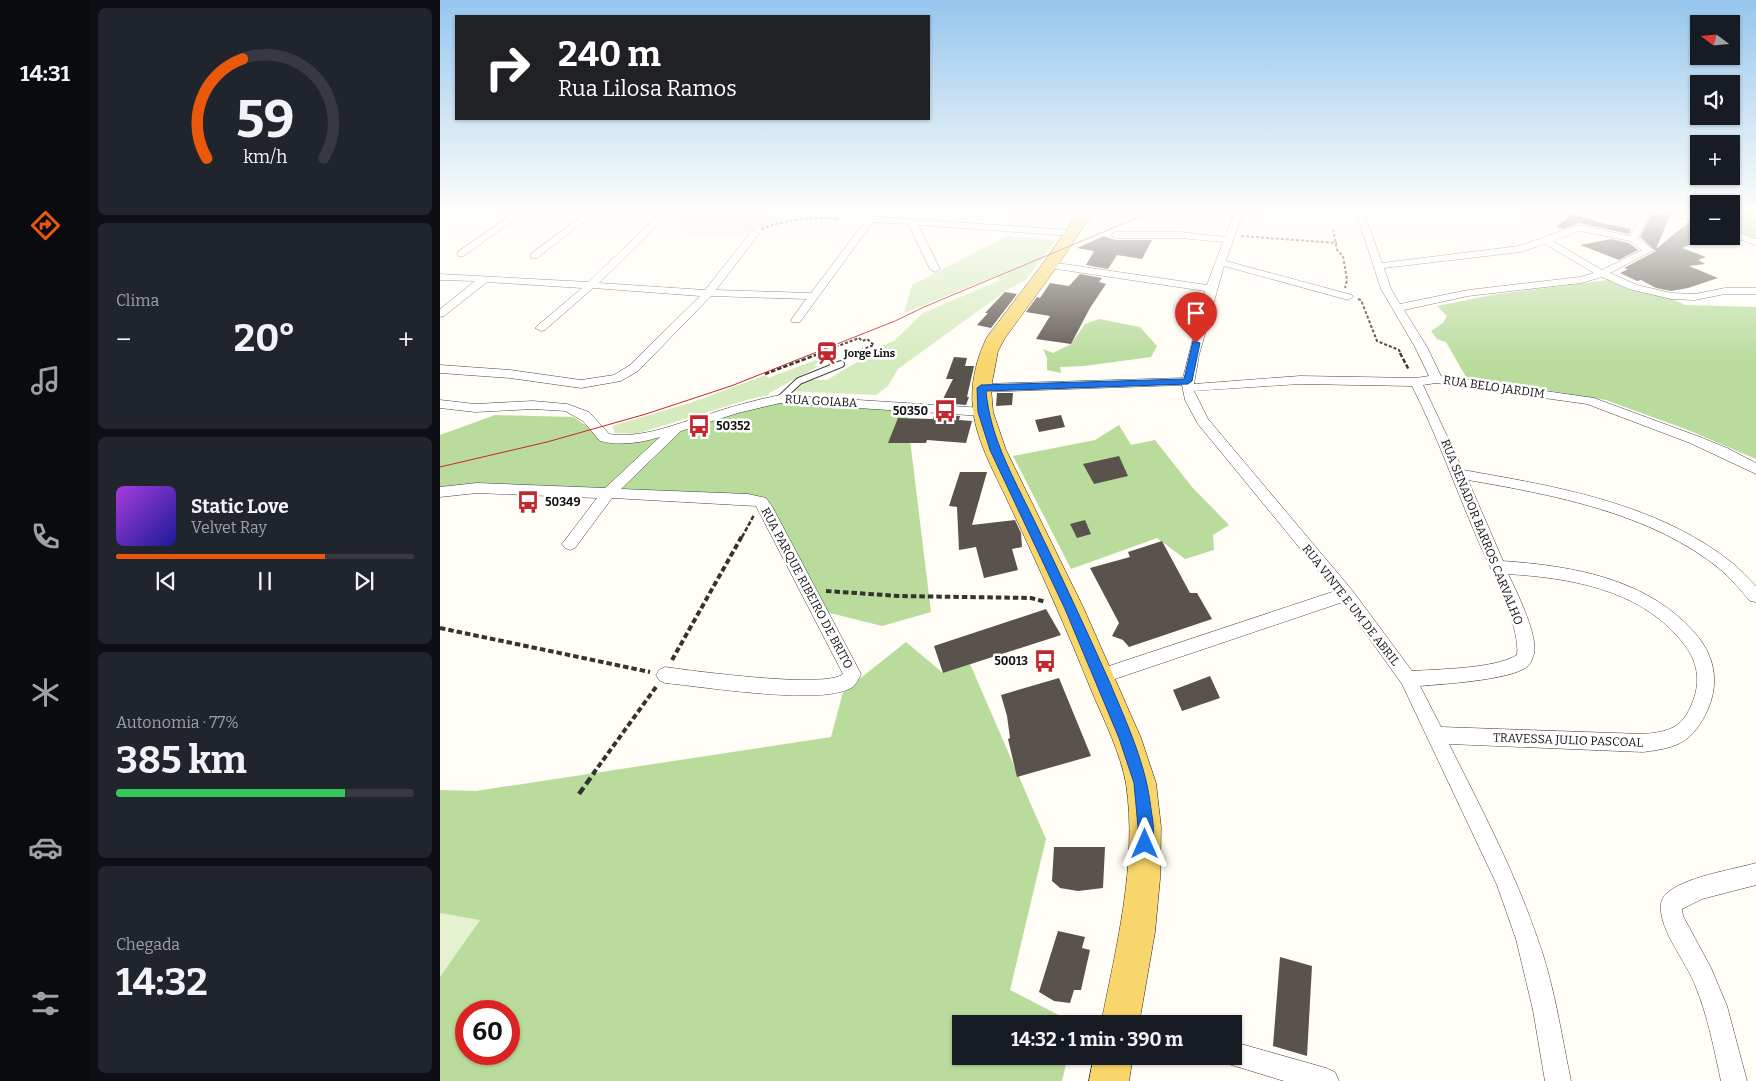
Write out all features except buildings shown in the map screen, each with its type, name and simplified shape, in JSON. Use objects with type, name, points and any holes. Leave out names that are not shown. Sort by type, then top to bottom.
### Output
[{"type":"main road","points":[[1052,262],[996,337],[989,351],[982,400],[998,457],[1071,609],[1126,738],[1141,783],[1145,827],[1143,879],[1124,1015]]},
{"type":"main road","points":[[1110,1081],[1114,1065]]},
{"type":"street","points":[[541,328],[614,262]]},
{"type":"street","points":[[440,369],[510,374],[581,384],[617,378],[634,368],[708,293],[732,262]]},
{"type":"street","points":[[796,320],[838,262]]},
{"type":"street","points":[[932,262],[935,269]]},
{"type":"street","points":[[1188,384],[1193,355],[1220,262]]},
{"type":"street","points":[[1222,262],[1346,296]]},
{"type":"street","points":[[1378,262],[1386,289],[1421,347],[1436,379]]},
{"type":"street","points":[[1379,266],[1409,262]]},
{"type":"street","points":[[1582,262],[1600,274],[1630,286],[1670,296],[1691,297],[1721,291],[1756,291]]},
{"type":"street","points":[[1397,308],[1428,303],[1468,293],[1563,283],[1600,274],[1624,262]]},
{"type":"street","points":[[1050,265],[1211,289]]},
{"type":"street","points":[[440,277],[485,278],[708,293],[813,296]]},
{"type":"street","points":[[440,314],[485,278]]},
{"type":"street","name":"RUA BELO JARDIM","points":[[1188,384],[1316,380],[1416,382],[1436,379],[1570,397],[1590,401],[1695,440],[1722,451],[1756,470]]},
{"type":"street","name":"RUA SENADOR BARROS CARVALHO","points":[[1408,679],[1500,670],[1518,665],[1524,658],[1524,638],[1498,566],[1458,474],[1443,434],[1416,382]]},
{"type":"street","name":"RUA GOIABA","points":[[440,404],[470,409],[544,405],[568,408],[582,413],[605,438],[616,441],[636,440],[780,399],[982,400],[1188,384]]},
{"type":"street","name":"RUA VINTE E UM DE ABRIL","points":[[1188,384],[1191,400],[1213,434],[1346,594],[1408,679],[1506,881],[1527,939],[1558,1081]]},
{"type":"street","points":[[570,544],[608,493],[678,427]]},
{"type":"street","points":[[1458,474],[1545,490],[1612,508],[1652,523],[1703,550],[1725,566],[1756,596]]},
{"type":"street","name":"RUA PARQUE RIBEIRO DE BRITO","points":[[441,493],[477,488],[748,499],[761,502],[766,508],[851,670],[850,679],[844,684],[836,686],[776,687],[664,675]]},
{"type":"street","name":"TRAVESSA JULIO PASCOAL","points":[[1434,734],[1643,743],[1675,738],[1696,718],[1707,687],[1702,655],[1678,624],[1649,603],[1592,580],[1535,568],[1498,566]]},
{"type":"street","points":[[1100,676],[1346,594]]},
{"type":"street","points":[[1734,1081],[1715,1006],[1704,976],[1673,919],[1671,910],[1672,903],[1686,895],[1756,874]]},
{"type":"street","points":[[1242,1056],[1326,1081]]},
{"type":"lane","points":[[780,399],[787,388],[804,377],[841,364]]},
{"type":"path","points":[[1344,262],[1347,280],[1346,296],[1361,300],[1377,341],[1399,350],[1416,382]]},
{"type":"path","points":[[765,374],[859,338],[862,341],[867,339],[874,346],[871,347]]},
{"type":"path","points":[[580,794],[664,675],[761,502]]},
{"type":"path","points":[[808,590],[899,596],[1031,598],[1071,609]]},
{"type":"path","points":[[440,628],[664,675]]},
{"type":"green space","points":[[956,262],[1039,262],[1026,280],[1007,290],[898,369],[888,386],[876,395],[789,391],[805,380],[827,380],[864,358],[865,352],[894,341],[923,313],[1000,280],[996,276],[904,313],[912,285]]},
{"type":"green space","points":[[1608,280],[1629,290],[1670,298],[1685,305],[1756,307],[1756,459],[1688,430],[1606,400],[1466,377],[1446,342],[1437,339],[1431,331],[1443,323],[1447,316],[1437,306],[1492,295]]},
{"type":"green space","points":[[1099,319],[1140,327],[1157,346],[1151,357],[1084,366],[1060,367],[1061,373],[1047,370],[1047,358],[1043,349],[1053,353],[1071,344],[1085,324]]},
{"type":"green space","points":[[816,360],[821,365],[769,393],[769,395],[750,399],[636,434],[615,433],[612,426],[690,403],[766,375],[768,378]]},
{"type":"green space","points":[[770,401],[906,407],[931,612],[882,626],[818,610],[761,502],[458,490],[440,494],[440,435],[495,415],[573,417],[605,438],[651,436]]},
{"type":"green space","points":[[1119,425],[1131,445],[1155,440],[1192,487],[1229,525],[1213,535],[1214,550],[1185,559],[1157,538],[1071,569],[1013,456],[1095,440]]},
{"type":"green space","points":[[906,642],[943,673],[970,664],[1046,839],[1010,990],[1059,1015],[952,1015],[952,1065],[1066,1065],[1062,1081],[440,1081],[440,790],[476,791],[831,737],[843,692]]},
{"type":"green space","points":[[440,913],[480,920],[440,977]]},
{"type":"tram line","points":[[440,467],[547,442],[646,414],[731,386],[895,321],[1030,262]]},
{"type":"place","name":"Jorge Lins","points":[[827,353]]},
{"type":"place","name":"50350","points":[[945,411]]},
{"type":"place","name":"50352","points":[[699,426]]},
{"type":"place","name":"50349","points":[[528,502]]},
{"type":"place","name":"50013","points":[[1045,661]]},
{"type":"route","points":[[1145,844],[1141,783],[1126,738],[1071,609],[995,450],[983,412],[981,388],[1188,381],[1196,343]]}]
